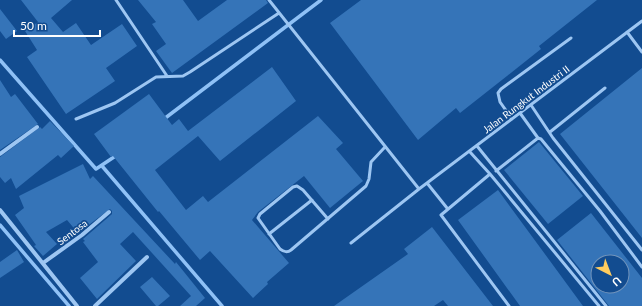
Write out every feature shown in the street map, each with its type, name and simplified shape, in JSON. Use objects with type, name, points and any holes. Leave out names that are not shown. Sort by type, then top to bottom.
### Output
[{"type":"street","points":[[0,154],[37,127]]},
{"type":"street","points":[[0,210],[77,306]]},
{"type":"street","name":"Sentosa","points":[[43,263],[82,235],[109,212]]},
{"type":"street","points":[[95,306],[147,257]]},
{"type":"lane","points":[[116,0],[167,76]]},
{"type":"lane","points":[[269,0],[419,189]]},
{"type":"lane","points":[[76,119],[115,103],[156,77],[183,76],[279,13]]},
{"type":"lane","name":"Jalan Rungkut Industri II","points":[[351,244],[419,189],[642,21]]},
{"type":"lane","points":[[627,32],[642,52]]},
{"type":"lane","points":[[512,119],[499,99],[498,93],[501,89],[571,38]]},
{"type":"lane","points":[[550,132],[605,88]]},
{"type":"lane","points":[[531,105],[550,132],[642,250]]},
{"type":"lane","points":[[520,113],[538,138],[549,146],[642,267]]},
{"type":"lane","points":[[496,171],[538,138]]},
{"type":"lane","points":[[477,146],[606,306]]},
{"type":"lane","points":[[328,219],[300,187],[293,187],[259,216],[260,222],[282,251],[289,252],[328,219],[366,186],[369,179],[371,162],[385,147]]},
{"type":"lane","points":[[470,152],[490,174],[599,306]]},
{"type":"lane","points":[[490,174],[447,208],[441,215],[510,306]]},
{"type":"lane","points":[[428,183],[447,208]]},
{"type":"lane","points":[[268,234],[312,200]]},
{"type":"building","points":[[21,0],[72,0],[51,18],[63,32],[76,23],[91,45],[122,24],[137,46],[106,68],[115,81],[66,114],[27,57],[37,50],[25,31],[38,22]]},
{"type":"building","points":[[138,0],[183,0],[198,21],[227,0],[266,0],[268,3],[172,73],[156,51],[166,44],[152,24],[156,22]]},
{"type":"building","points":[[361,0],[597,0],[539,46],[541,49],[460,113],[456,108],[418,140],[330,23]]},
{"type":"building","points":[[0,9],[17,31],[6,39],[0,31]]},
{"type":"building","points":[[272,67],[296,101],[220,161],[198,136],[155,170],[186,210],[203,196],[208,202],[318,116],[343,143],[336,149],[363,181],[330,208],[304,176],[258,212],[252,220],[289,263],[267,282],[268,284],[253,298],[210,251],[200,260],[159,211],[158,212],[113,156],[111,157],[94,134],[149,94],[172,125],[179,119],[188,131]]},
{"type":"building","points":[[642,68],[642,238],[560,134]]},
{"type":"building","points":[[0,80],[11,97],[15,94],[38,124],[0,150]]},
{"type":"building","points":[[50,121],[74,146],[61,158],[58,155],[16,189],[11,178],[5,183],[0,177],[0,157],[40,127],[42,129]]},
{"type":"building","points":[[539,142],[583,196],[548,224],[504,170]]},
{"type":"building","points":[[83,164],[90,179],[93,176],[175,264],[176,262],[205,298],[196,306],[180,306],[191,296],[133,232],[120,244],[136,261],[97,299],[80,278],[98,262],[83,242],[85,241],[83,239],[112,214],[110,209],[78,233],[67,220],[46,232],[57,244],[43,256],[34,246],[36,245],[15,215],[24,208],[19,196]]},
{"type":"building","points":[[498,190],[583,306],[520,306],[458,220]]},
{"type":"building","points":[[591,213],[623,254],[590,254],[590,282],[557,240]]},
{"type":"building","points":[[432,227],[493,306],[448,306],[443,300],[434,306],[334,306],[408,254],[404,249]]},
{"type":"building","points":[[17,250],[24,262],[0,278],[0,262]]},
{"type":"building","points":[[630,263],[642,278],[642,306],[609,306],[600,294],[630,294]]},
{"type":"building","points":[[152,277],[170,296],[158,306],[156,306],[140,287]]},
{"type":"waterway","points":[[164,119],[321,0]]},
{"type":"waterway","points":[[0,60],[96,169],[117,155]]},
{"type":"waterway","points":[[102,166],[222,306]]},
{"type":"waterway","points":[[0,225],[69,306]]}]
